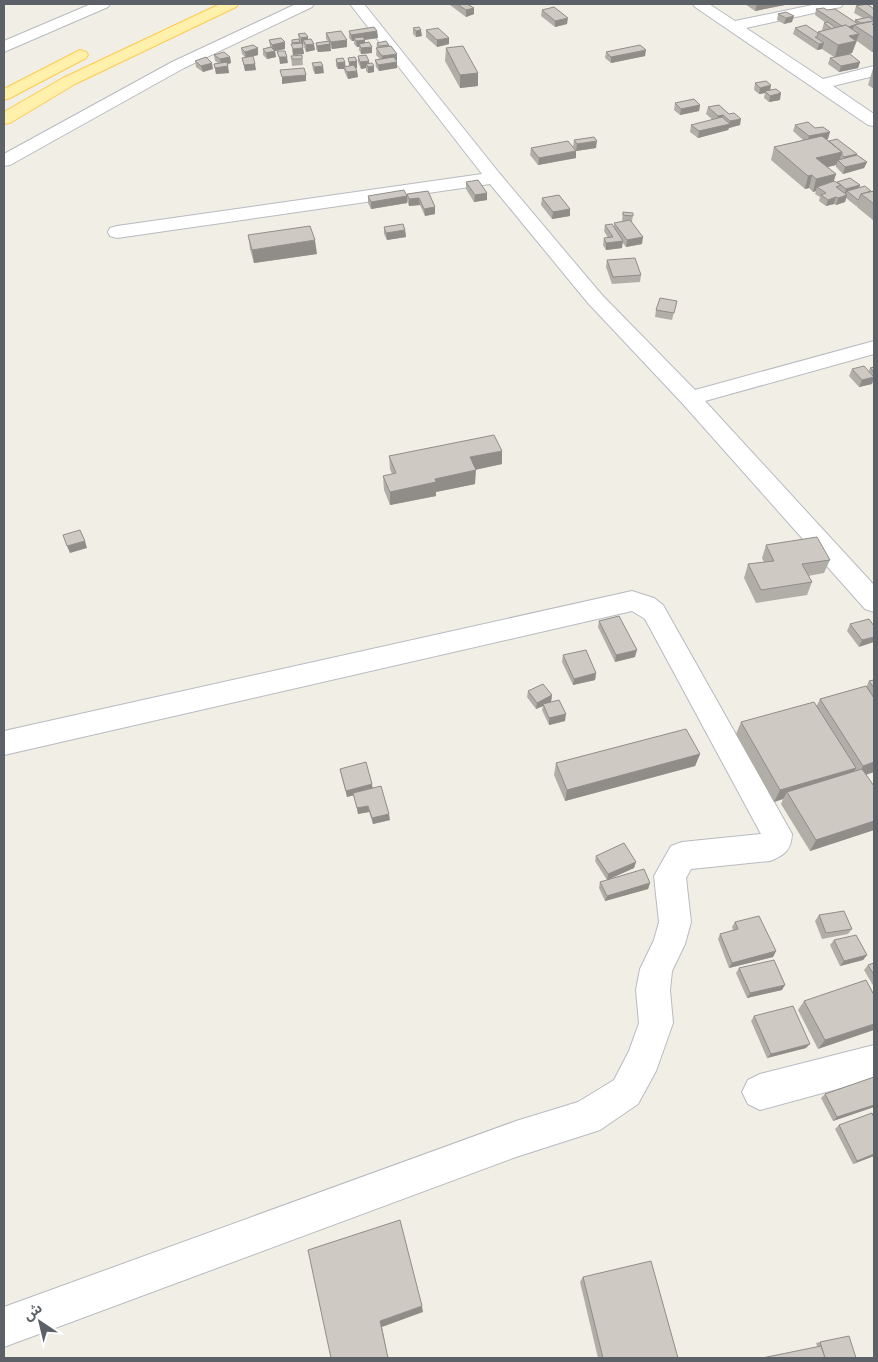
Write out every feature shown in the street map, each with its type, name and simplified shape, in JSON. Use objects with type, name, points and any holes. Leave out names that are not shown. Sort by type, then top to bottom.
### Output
[{"type":"main road","points":[[4,119],[69,81],[231,4]]},
{"type":"main road","points":[[4,95],[91,50]]},
{"type":"street","points":[[4,47],[103,4]]},
{"type":"street","points":[[4,161],[178,65],[307,4]]},
{"type":"street","points":[[357,4],[494,178],[595,299],[690,398],[874,602]]},
{"type":"street","points":[[700,4],[874,121]]},
{"type":"street","points":[[734,26],[836,4]]},
{"type":"street","points":[[820,85],[874,71]]},
{"type":"street","points":[[117,232],[494,178]]},
{"type":"street","points":[[690,398],[874,347]]},
{"type":"street","points":[[4,743],[632,602],[645,605],[654,612],[777,834],[776,843],[770,847],[682,856],[670,876],[675,922],[669,944],[656,969],[653,990],[656,1023],[644,1059],[626,1092],[587,1117],[516,1139],[4,1327]]},
{"type":"street","points":[[760,1092],[874,1062]]},
{"type":"building","points":[[457,4],[467,4],[474,8],[466,10]]},
{"type":"building","points":[[867,4],[874,9],[874,18],[856,6]]},
{"type":"building","points":[[554,7],[568,18],[555,21],[542,10]]},
{"type":"building","points":[[824,8],[827,10],[835,9],[858,24],[848,27],[846,25],[842,26],[816,9]]},
{"type":"building","points":[[786,12],[794,16],[786,18],[778,14]]},
{"type":"building","points":[[869,17],[874,21],[861,23],[855,20]]},
{"type":"building","points":[[874,21],[874,24],[872,24],[874,26],[874,38],[854,25]]},
{"type":"building","points":[[828,22],[836,28],[832,29],[824,23]]},
{"type":"building","points":[[806,25],[818,33],[817,37],[815,37],[824,43],[819,44],[795,28]]},
{"type":"building","points":[[846,25],[859,34],[849,36],[856,41],[838,45],[818,32]]},
{"type":"building","points":[[374,27],[377,31],[351,35],[349,31]]},
{"type":"building","points":[[419,27],[421,30],[416,31],[413,28]]},
{"type":"building","points":[[438,28],[449,38],[437,40],[426,30]]},
{"type":"building","points":[[341,31],[347,40],[331,42],[326,33]]},
{"type":"building","points":[[305,33],[308,37],[301,38],[298,34]]},
{"type":"building","points":[[363,37],[365,40],[356,41],[354,38]]},
{"type":"building","points":[[281,38],[285,42],[272,45],[269,40]]},
{"type":"building","points":[[299,39],[300,42],[292,43],[292,40]]},
{"type":"building","points":[[311,39],[314,44],[306,45],[303,40]]},
{"type":"building","points":[[329,41],[330,44],[317,46],[316,43]]},
{"type":"building","points":[[386,41],[389,45],[379,46],[377,43]]},
{"type":"building","points":[[369,42],[372,47],[361,48],[359,44]]},
{"type":"building","points":[[302,43],[303,48],[293,49],[291,44]]},
{"type":"building","points":[[253,45],[258,48],[245,52],[241,48]]},
{"type":"building","points":[[640,45],[646,50],[611,57],[606,52]]},
{"type":"building","points":[[391,46],[397,54],[382,56],[376,48]]},
{"type":"building","points":[[463,46],[478,73],[460,75],[446,48]]},
{"type":"building","points":[[271,47],[275,51],[266,53],[263,49]]},
{"type":"building","points":[[277,51],[285,51],[287,57],[279,57]]},
{"type":"building","points":[[224,52],[230,57],[220,59],[214,55]]},
{"type":"building","points":[[850,54],[860,62],[841,66],[830,58]]},
{"type":"building","points":[[302,55],[302,59],[292,59],[291,56]]},
{"type":"building","points":[[366,55],[369,61],[360,62],[358,56]]},
{"type":"building","points":[[253,56],[255,64],[244,65],[242,58]]},
{"type":"building","points":[[206,57],[212,63],[201,66],[195,61]]},
{"type":"building","points":[[355,57],[357,61],[349,62],[348,58]]},
{"type":"building","points":[[394,57],[397,62],[378,65],[375,60]]},
{"type":"building","points":[[343,58],[345,62],[337,63],[336,59]]},
{"type":"building","points":[[227,62],[228,66],[215,68],[214,64]]},
{"type":"building","points":[[321,62],[323,66],[314,67],[312,63]]},
{"type":"building","points":[[372,63],[374,66],[368,67],[366,64]]},
{"type":"building","points":[[354,65],[357,71],[347,72],[344,67]]},
{"type":"building","points":[[304,68],[306,75],[282,77],[280,70]]},
{"type":"building","points":[[766,81],[771,85],[760,88],[755,83]]},
{"type":"building","points":[[776,89],[781,93],[770,96],[765,91]]},
{"type":"building","points":[[694,99],[700,105],[681,109],[675,103]]},
{"type":"building","points":[[719,105],[729,114],[734,113],[741,119],[730,121],[723,115],[718,116],[708,107]]},
{"type":"building","points":[[722,117],[730,124],[699,131],[691,125]]},
{"type":"building","points":[[808,122],[815,128],[823,127],[830,132],[809,136],[795,125]]},
{"type":"building","points":[[822,136],[842,152],[816,158],[836,174],[816,179],[812,175],[808,176],[774,147]]},
{"type":"building","points":[[594,137],[597,141],[577,144],[574,140]]},
{"type":"building","points":[[837,139],[857,154],[844,157],[842,152],[829,141]]},
{"type":"building","points":[[568,141],[576,151],[539,158],[531,148]]},
{"type":"building","points":[[857,155],[867,162],[845,167],[838,160]]},
{"type":"building","points":[[850,178],[860,185],[846,189],[837,182]]},
{"type":"building","points":[[478,180],[487,193],[475,195],[466,182]]},
{"type":"building","points":[[834,181],[841,185],[836,187],[847,195],[828,200],[821,195],[826,193],[817,187]]},
{"type":"building","points":[[865,186],[871,191],[861,194],[858,200],[847,191]]},
{"type":"building","points":[[404,190],[407,196],[371,202],[368,196]]},
{"type":"building","points":[[428,191],[435,207],[424,209],[419,198],[409,199],[407,194]]},
{"type":"building","points":[[874,191],[874,204],[861,194]]},
{"type":"building","points":[[559,195],[570,209],[553,212],[542,198]]},
{"type":"building","points":[[623,212],[633,213],[633,216],[623,215]]},
{"type":"building","points":[[630,220],[643,237],[627,240],[614,223]]},
{"type":"building","points":[[403,224],[405,230],[386,233],[384,227]]},
{"type":"building","points":[[612,224],[623,241],[606,243],[604,238],[613,237],[605,225]]},
{"type":"building","points":[[310,226],[315,240],[252,250],[248,235]]},
{"type":"building","points":[[635,258],[641,275],[613,277],[607,260]]},
{"type":"building","points":[[660,298],[677,301],[674,313],[656,310]]},
{"type":"building","points":[[864,366],[874,377],[862,380],[852,369]]},
{"type":"building","points":[[494,435],[502,451],[470,457],[476,470],[435,479],[436,482],[390,492],[383,476],[396,473],[389,456]]},
{"type":"building","points":[[80,530],[85,541],[67,546],[63,535]]},
{"type":"building","points":[[817,537],[830,560],[802,564],[812,582],[761,590],[748,564],[774,561],[766,545]]},
{"type":"building","points":[[619,616],[637,650],[616,655],[599,621]]},
{"type":"building","points":[[869,619],[874,626],[874,637],[862,640],[850,624]]},
{"type":"building","points":[[586,650],[596,673],[574,679],[563,655]]},
{"type":"building","points":[[874,680],[874,688],[869,681]]},
{"type":"building","points":[[543,684],[552,695],[537,703],[528,691]]},
{"type":"building","points":[[866,686],[874,698],[874,762],[863,766],[820,699]]},
{"type":"building","points":[[559,700],[566,714],[549,718],[543,704]]},
{"type":"building","points":[[814,702],[856,768],[780,790],[741,722]]},
{"type":"building","points":[[686,729],[700,754],[567,790],[556,763]]},
{"type":"building","points":[[366,762],[372,784],[346,791],[340,769]]},
{"type":"building","points":[[862,769],[874,786],[874,821],[816,840],[787,792]]},
{"type":"building","points":[[381,786],[389,814],[372,818],[368,806],[357,808],[353,793]]},
{"type":"building","points":[[624,843],[636,862],[608,874],[596,856]]},
{"type":"building","points":[[644,869],[650,883],[607,896],[600,882]]},
{"type":"building","points":[[844,911],[852,929],[826,933],[819,915]]},
{"type":"building","points":[[759,916],[776,951],[732,963],[720,934],[738,929],[735,922]]},
{"type":"building","points":[[856,935],[867,955],[844,961],[834,940]]},
{"type":"building","points":[[774,960],[785,985],[750,993],[739,968]]},
{"type":"building","points":[[874,963],[874,975],[868,965]]},
{"type":"building","points":[[866,980],[874,995],[874,1024],[825,1040],[804,1001]]},
{"type":"building","points":[[793,1006],[810,1044],[771,1054],[754,1016]]},
{"type":"building","points":[[874,1077],[874,1105],[837,1117],[825,1094]]},
{"type":"building","points":[[872,1113],[874,1118],[874,1154],[857,1161],[839,1125]]},
{"type":"building","points":[[400,1220],[422,1306],[380,1321],[388,1358],[331,1358],[308,1250]]},
{"type":"building","points":[[651,1261],[678,1358],[603,1358],[583,1277]]},
{"type":"building","points":[[849,1336],[856,1358],[825,1358],[820,1342]]},
{"type":"building","points":[[821,1346],[825,1358],[762,1358]]}]
